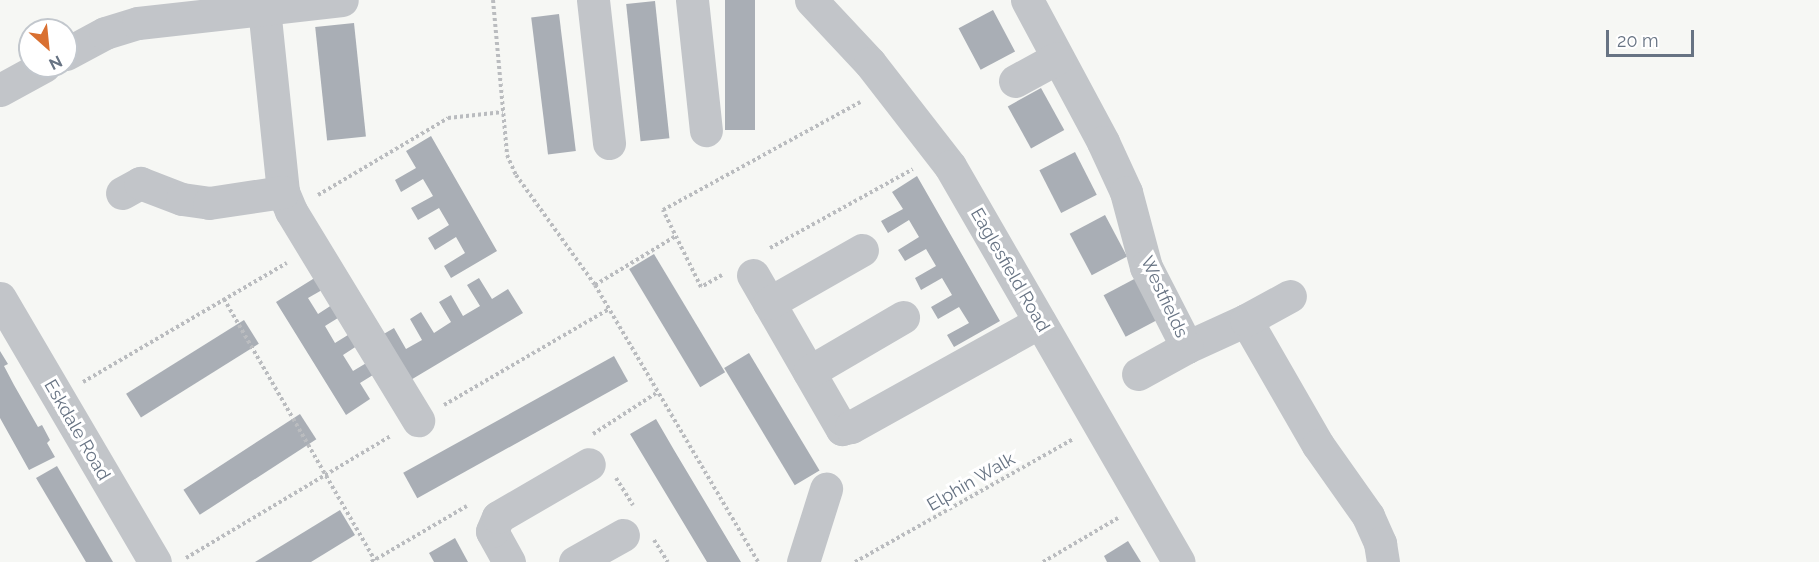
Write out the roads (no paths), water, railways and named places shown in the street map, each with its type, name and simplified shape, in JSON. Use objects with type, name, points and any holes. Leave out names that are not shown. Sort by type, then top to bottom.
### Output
[{"type":"street","points":[[78,48],[105,33],[138,23],[342,0]]},
{"type":"street","points":[[593,0],[609,143]]},
{"type":"street","points":[[692,0],[705,130]]},
{"type":"street","name":"Eaglesfield Road","points":[[812,0],[888,87],[950,166],[1179,562]]},
{"type":"street","name":"Westfields","points":[[1027,0],[1103,142],[1126,192],[1146,267],[1187,347],[1246,320],[1290,296]]},
{"type":"street","points":[[264,8],[287,201],[313,248],[418,420]]},
{"type":"street","points":[[1015,81],[1057,58]]},
{"type":"street","points":[[0,90],[22,78]]},
{"type":"street","points":[[122,193],[140,183],[182,199],[209,203],[287,201]]},
{"type":"street","points":[[862,250],[755,275],[842,429],[851,427],[1040,322]]},
{"type":"street","name":"Eskdale Road","points":[[0,298],[155,562]]},
{"type":"street","points":[[809,372],[903,317]]},
{"type":"street","points":[[1246,320],[1317,445],[1368,516],[1380,543],[1383,562]]},
{"type":"street","points":[[1138,374],[1187,347]]},
{"type":"street","points":[[509,562],[492,531],[498,517],[597,454]]},
{"type":"street","points":[[803,562],[826,489]]},
{"type":"street","points":[[575,562],[637,528]]}]
